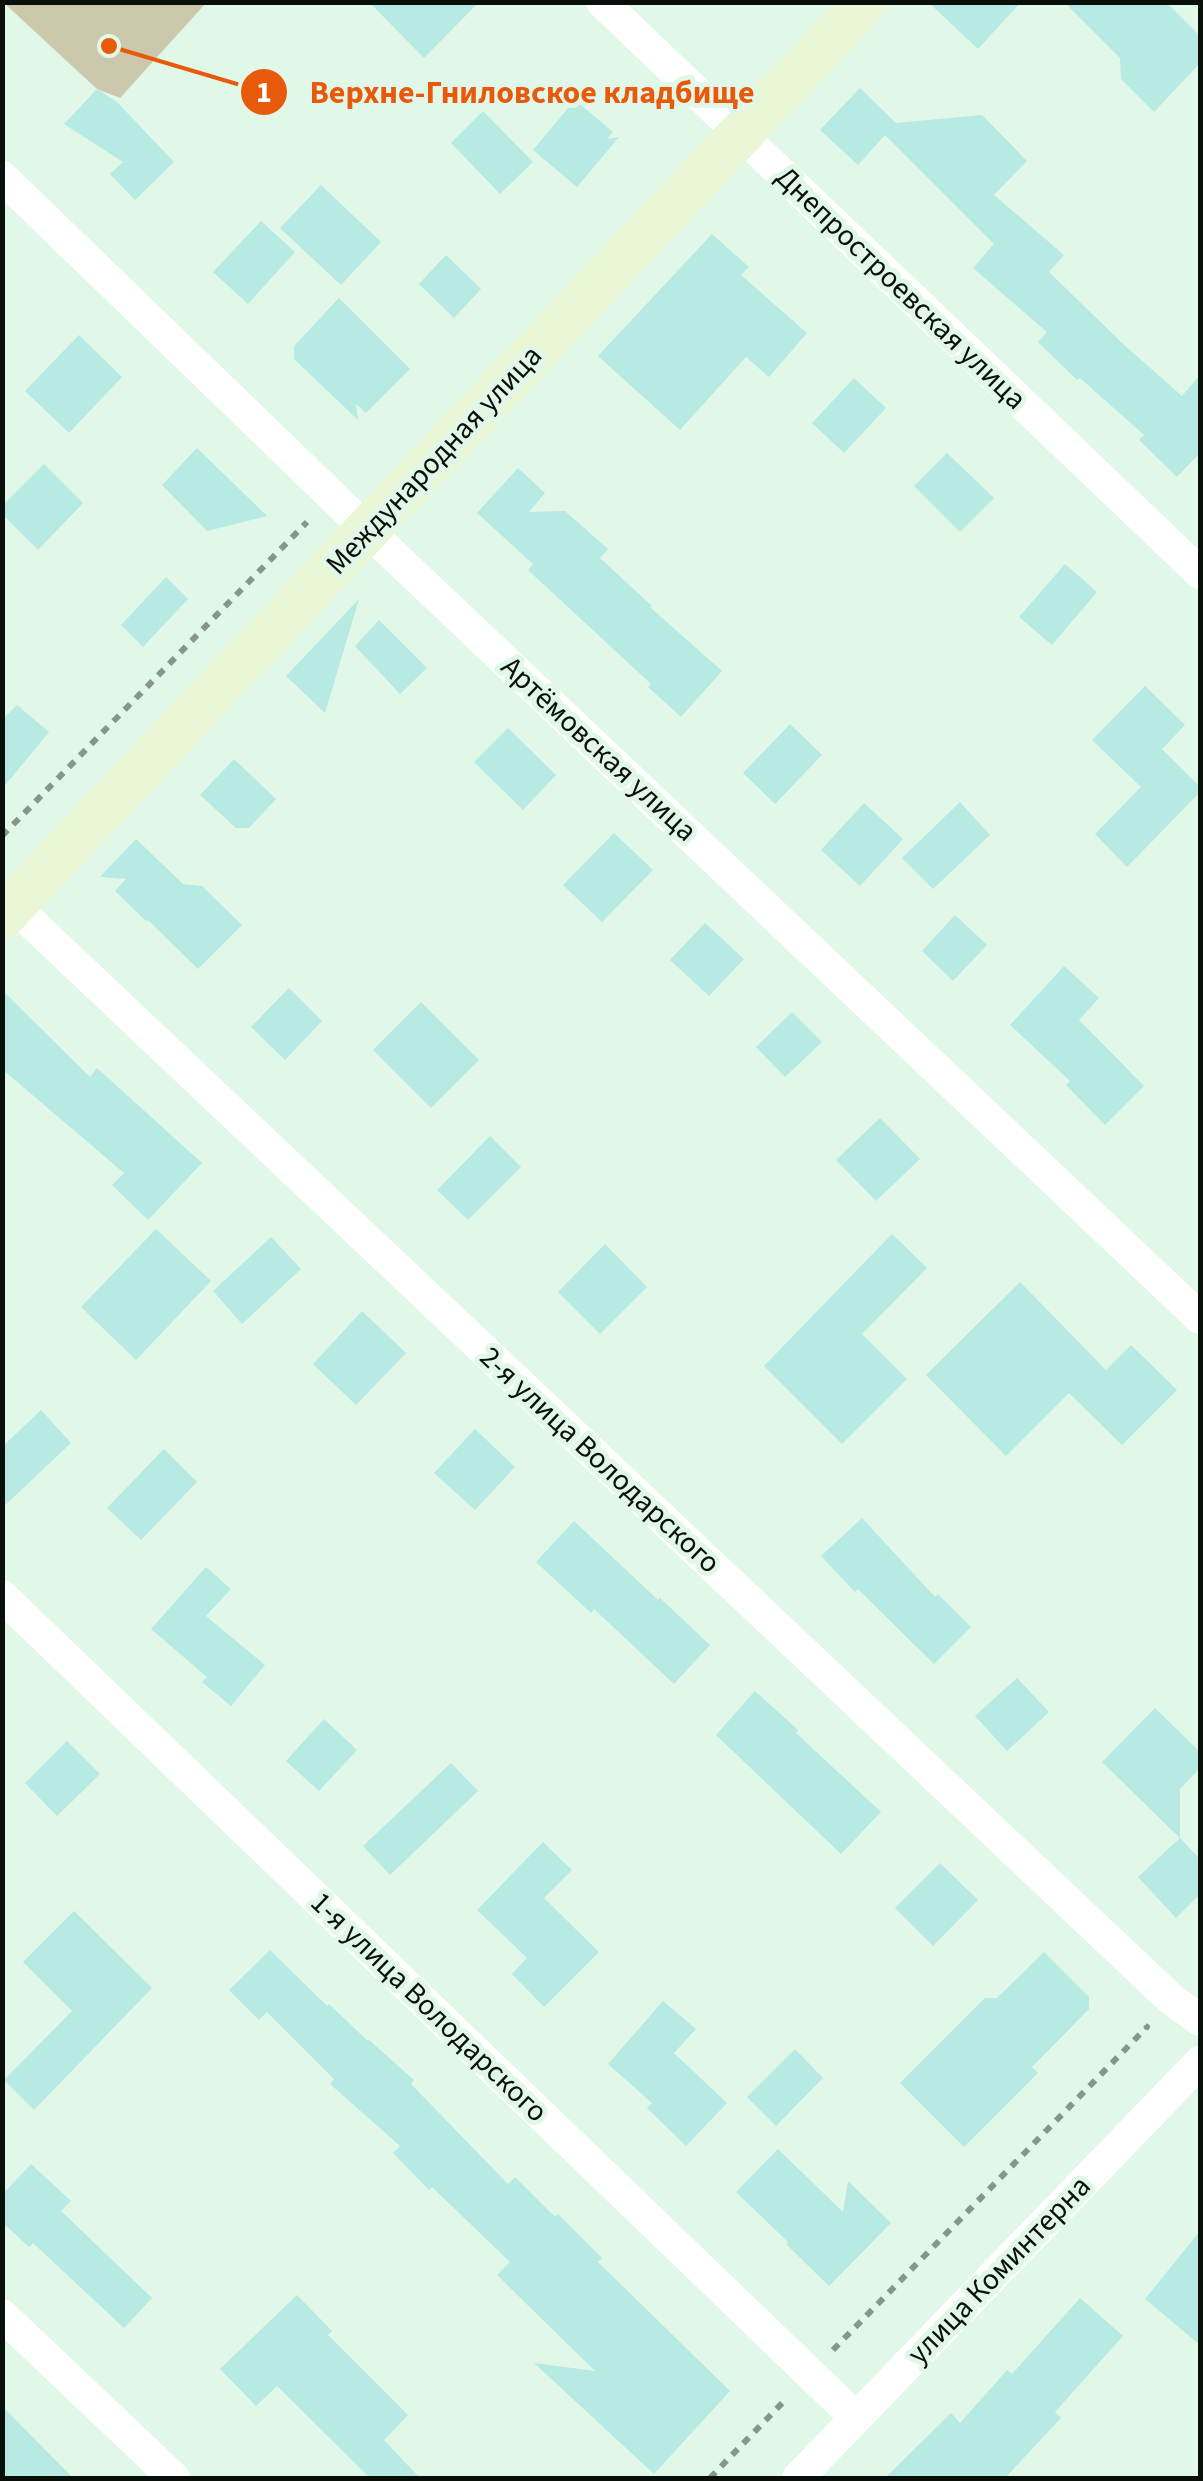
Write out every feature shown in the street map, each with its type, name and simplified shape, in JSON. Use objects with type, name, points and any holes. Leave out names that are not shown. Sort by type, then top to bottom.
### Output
[{"type":"main road","name":"Международная улица","points":[[6,906],[368,530],[865,2]]},
{"type":"street","name":"Днепростроевская улица","points":[[602,2],[1200,573]]},
{"type":"street","name":"Артёмовская улица","points":[[2,176],[332,496],[1200,1318]]},
{"type":"street","name":"2-я улица Володарского","points":[[6,906],[1171,1999],[1200,2020]]},
{"type":"street","name":"1-я улица Володарского","points":[[2,1596],[856,2418]]},
{"type":"street","name":"улица Коминтерна","points":[[798,2478],[1200,2062]]},
{"type":"street","points":[[2,2315],[174,2478]]},
{"type":"path","points":[[2,836],[332,496]]},
{"type":"path","points":[[710,2478],[1147,2027],[1133,2014]]},
{"type":"shaded area","points":[[4,3],[206,3],[120,98],[97,89]]},
{"type":"building","points":[[369,2],[479,2],[424,58]]},
{"type":"building","points":[[928,2],[1021,2],[978,49]]},
{"type":"building","points":[[1064,2],[1166,2],[1200,36],[1200,63],[1154,112],[1121,79],[1120,58]]},
{"type":"building","points":[[860,88],[896,123],[982,115],[1027,161],[994,195],[1064,255],[1049,272],[1182,396],[1200,375],[1200,453],[1177,477],[1139,440],[1144,435],[1038,342],[1047,332],[973,268],[994,244],[885,135],[858,165],[820,130]]},
{"type":"building","points":[[97,89],[117,102],[174,162],[135,200],[110,174],[123,162],[64,124]]},
{"type":"building","points":[[575,100],[613,132],[607,139],[619,137],[577,187],[533,150]]},
{"type":"building","points":[[483,111],[533,162],[500,194],[451,143]]},
{"type":"building","points":[[321,185],[381,242],[341,285],[280,228]]},
{"type":"building","points":[[261,221],[295,252],[248,304],[213,272]]},
{"type":"building","points":[[712,234],[749,267],[741,275],[807,333],[769,377],[746,357],[680,430],[598,356]]},
{"type":"building","points":[[446,255],[481,289],[454,318],[419,284]]},
{"type":"building","points":[[339,298],[410,369],[366,413],[356,404],[358,420],[294,359],[294,346]]},
{"type":"building","points":[[79,335],[122,377],[69,433],[25,391]]},
{"type":"building","points":[[854,378],[886,408],[844,453],[812,423]]},
{"type":"building","points":[[197,448],[267,516],[207,531],[162,485]]},
{"type":"building","points":[[947,453],[994,498],[960,532],[914,486]]},
{"type":"building","points":[[44,464],[83,503],[38,550],[2,514],[2,506]]},
{"type":"building","points":[[518,468],[545,493],[529,512],[565,511],[608,549],[600,558],[722,671],[681,717],[648,687],[651,684],[528,570],[533,564],[477,513]]},
{"type":"building","points":[[1065,564],[1097,592],[1052,645],[1019,617]]},
{"type":"building","points":[[166,577],[188,599],[143,647],[121,625]]},
{"type":"building","points":[[359,599],[325,713],[286,676]]},
{"type":"building","points":[[379,620],[427,668],[400,694],[355,646]]},
{"type":"building","points":[[1145,686],[1185,725],[1162,749],[1200,787],[1200,792],[1127,867],[1095,834],[1141,787],[1092,740]]},
{"type":"building","points":[[17,705],[49,732],[2,789],[2,720]]},
{"type":"building","points":[[790,724],[822,755],[775,804],[743,773]]},
{"type":"building","points":[[508,728],[556,775],[523,810],[474,762]]},
{"type":"building","points":[[234,759],[276,799],[249,828],[236,828],[200,795]]},
{"type":"building","points":[[960,802],[990,835],[933,889],[902,858]]},
{"type":"building","points":[[864,803],[903,839],[860,886],[821,850]]},
{"type":"building","points":[[614,833],[653,870],[602,922],[563,885]]},
{"type":"building","points":[[136,839],[183,884],[202,886],[242,925],[198,969],[115,891],[126,879],[100,877]]},
{"type":"building","points":[[955,915],[987,945],[953,981],[922,951]]},
{"type":"building","points":[[705,923],[744,959],[709,996],[670,960]]},
{"type":"building","points":[[1064,966],[1099,998],[1079,1020],[1144,1086],[1105,1125],[1066,1085],[1070,1081],[1010,1025]]},
{"type":"building","points":[[289,988],[322,1021],[285,1060],[251,1027]]},
{"type":"building","points":[[2,990],[90,1077],[97,1068],[202,1163],[148,1220],[112,1185],[124,1173],[2,1069]]},
{"type":"building","points":[[421,1002],[479,1060],[431,1108],[373,1050]]},
{"type":"building","points":[[792,1012],[822,1042],[785,1077],[756,1047]]},
{"type":"building","points":[[880,1118],[920,1159],[876,1201],[836,1160]]},
{"type":"building","points":[[490,1136],[521,1167],[468,1220],[437,1190]]},
{"type":"building","points":[[156,1229],[211,1281],[136,1360],[81,1307]]},
{"type":"building","points":[[892,1234],[927,1268],[862,1334],[907,1379],[842,1444],[764,1366]]},
{"type":"building","points":[[271,1237],[301,1269],[242,1324],[213,1291]]},
{"type":"building","points":[[605,1244],[647,1287],[600,1334],[558,1292]]},
{"type":"building","points":[[1020,1282],[1106,1370],[1131,1345],[1177,1390],[1122,1445],[1069,1393],[1006,1456],[926,1375]]},
{"type":"building","points":[[362,1311],[406,1353],[356,1405],[313,1364]]},
{"type":"building","points":[[41,1410],[71,1443],[2,1508],[2,1447]]},
{"type":"building","points":[[475,1429],[515,1467],[475,1510],[434,1473]]},
{"type":"building","points":[[164,1449],[197,1482],[141,1540],[107,1508]]},
{"type":"building","points":[[862,1518],[935,1597],[938,1594],[971,1627],[934,1664],[821,1556]]},
{"type":"building","points":[[574,1521],[710,1645],[674,1684],[594,1609],[591,1613],[536,1562]]},
{"type":"building","points":[[206,1567],[231,1589],[206,1616],[265,1665],[231,1706],[202,1682],[207,1677],[151,1629]]},
{"type":"building","points":[[1017,1678],[1049,1712],[1007,1751],[975,1716]]},
{"type":"building","points":[[755,1691],[881,1812],[841,1854],[716,1735]]},
{"type":"building","points":[[1155,1708],[1200,1752],[1200,1768],[1180,1789],[1180,1838],[1102,1762]]},
{"type":"building","points":[[324,1719],[357,1750],[319,1791],[286,1761]]},
{"type":"building","points":[[67,1741],[100,1774],[57,1816],[25,1783]]},
{"type":"building","points":[[451,1763],[478,1791],[390,1875],[363,1846]]},
{"type":"building","points":[[1180,1838],[1200,1859],[1200,1894],[1176,1918],[1138,1877]]},
{"type":"building","points":[[543,1842],[572,1870],[544,1898],[599,1952],[544,2007],[512,1974],[527,1958],[477,1910]]},
{"type":"building","points":[[940,1863],[978,1900],[933,1946],[895,1908]]},
{"type":"building","points":[[74,1911],[152,1988],[34,2110],[4,2080],[72,2011],[23,1962]]},
{"type":"building","points":[[270,1950],[327,2006],[414,2080],[411,2084],[508,2184],[515,2177],[555,2217],[558,2214],[602,2258],[598,2262],[730,2391],[654,2474],[534,2363],[595,2371],[497,2275],[510,2262],[393,2153],[400,2146],[330,2084],[334,2079],[267,2012],[259,2020],[229,1990]]},
{"type":"building","points":[[1044,1952],[1089,1997],[1089,2009],[1032,2067],[1038,2073],[964,2147],[900,2083],[985,1998],[997,1998]]},
{"type":"building","points":[[663,2001],[696,2029],[674,2053],[727,2103],[686,2146],[647,2108],[652,2103],[608,2064]]},
{"type":"building","points":[[795,2049],[823,2078],[776,2126],[747,2097]]},
{"type":"building","points":[[778,2149],[843,2212],[848,2181],[891,2223],[829,2286],[736,2192]]},
{"type":"building","points":[[31,2164],[71,2201],[61,2211],[152,2298],[124,2328],[33,2243],[29,2247],[2,2222],[2,2195]]},
{"type":"building","points":[[1200,2231],[1200,2345],[1145,2299]]},
{"type":"building","points":[[297,2295],[332,2331],[328,2335],[408,2415],[384,2440],[420,2478],[370,2478],[277,2386],[256,2406],[220,2369]]},
{"type":"building","points":[[1080,2298],[1123,2336],[1055,2412],[1061,2418],[1005,2478],[885,2478],[951,2413],[960,2423],[1007,2370],[1012,2374]]},
{"type":"building","points":[[2,2406],[73,2478],[2,2478]]},
{"type":"place","name":"Верхне-Гниловское кладбище","points":[[109,46]]}]
